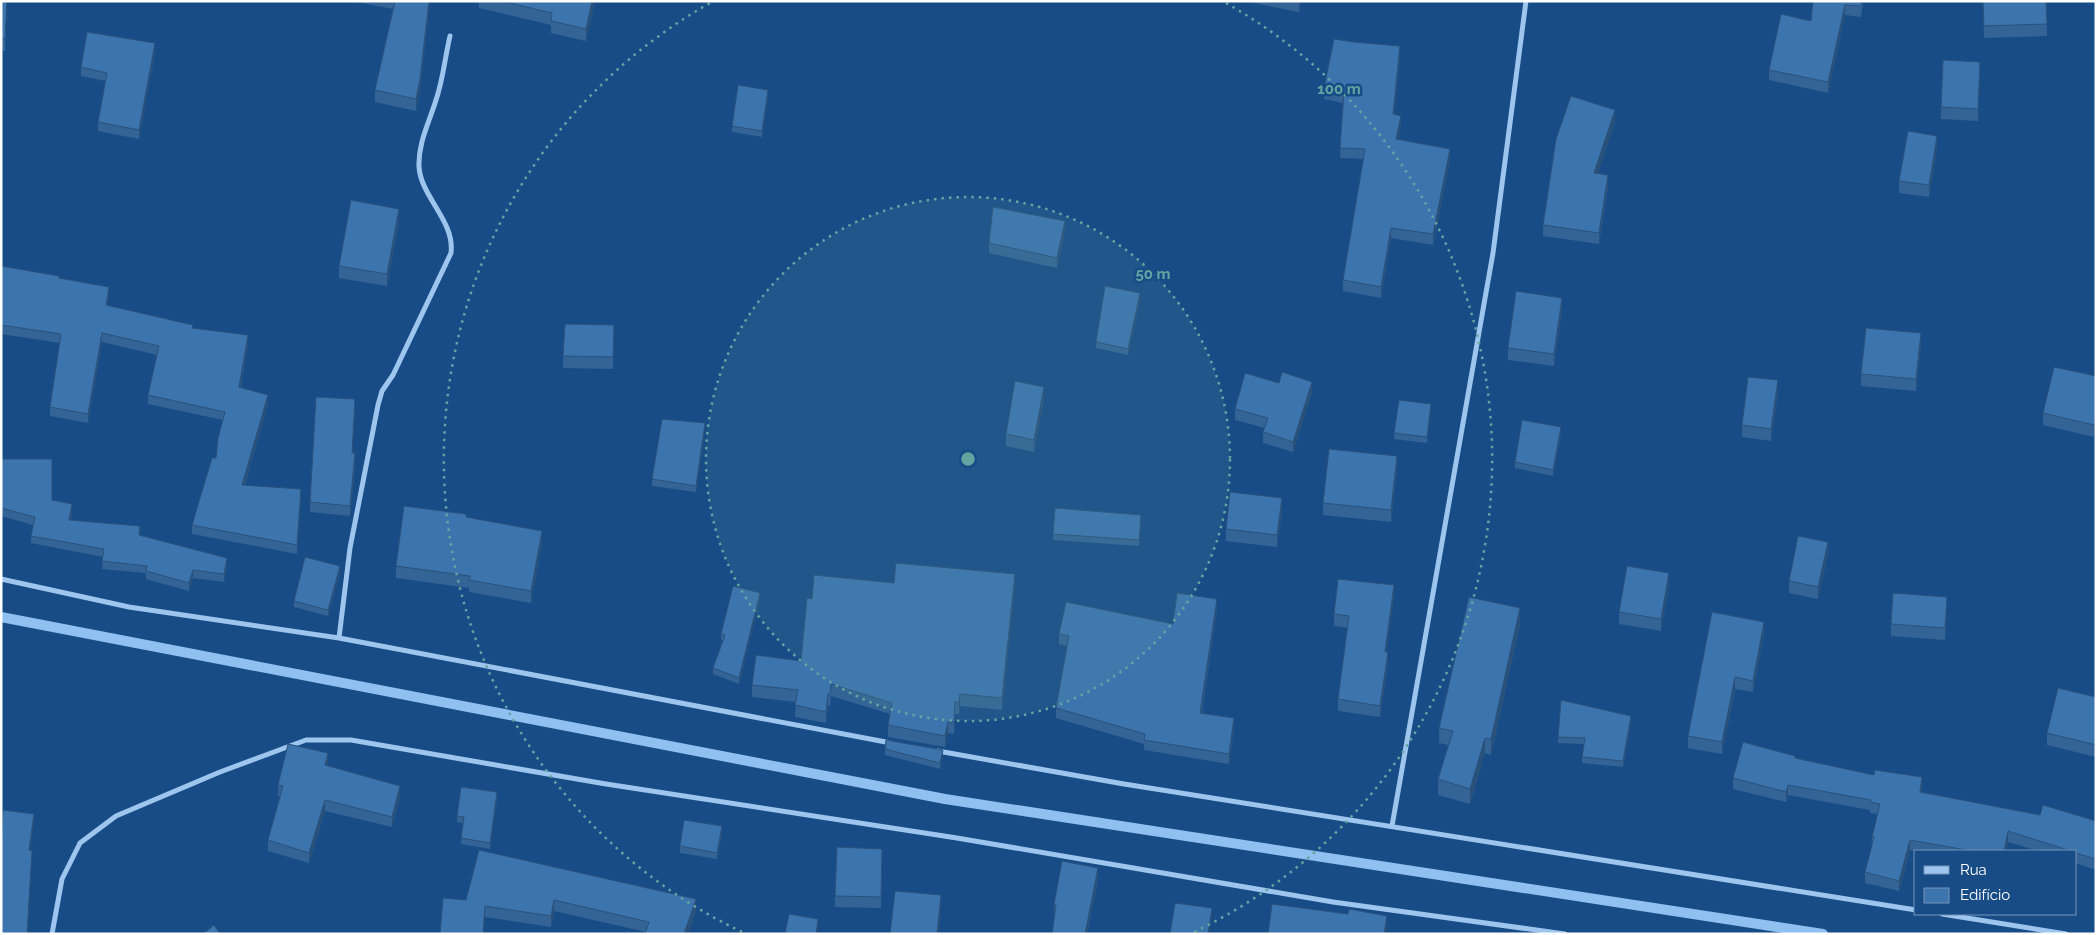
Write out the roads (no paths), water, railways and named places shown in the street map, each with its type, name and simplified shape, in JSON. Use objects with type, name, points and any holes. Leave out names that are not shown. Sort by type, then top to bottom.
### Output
[{"type":"street","points":[[1392,826],[1493,253],[1526,1]]},
{"type":"street","points":[[339,638],[350,548],[382,391],[393,375],[451,253],[450,239],[422,181],[419,168],[421,144],[437,100],[450,36]]},
{"type":"street","points":[[1,580],[129,607],[339,638],[897,744]]},
{"type":"street","points":[[52,934],[62,879],[80,843],[116,816],[220,772],[306,740],[351,740],[606,784],[957,838],[1333,902],[1565,934]]},
{"type":"street","points":[[935,751],[1124,784],[1914,910]]},
{"type":"street","points":[[1948,915],[2066,934]]},
{"type":"waterway","points":[[1,617],[945,799],[1823,934]]}]
